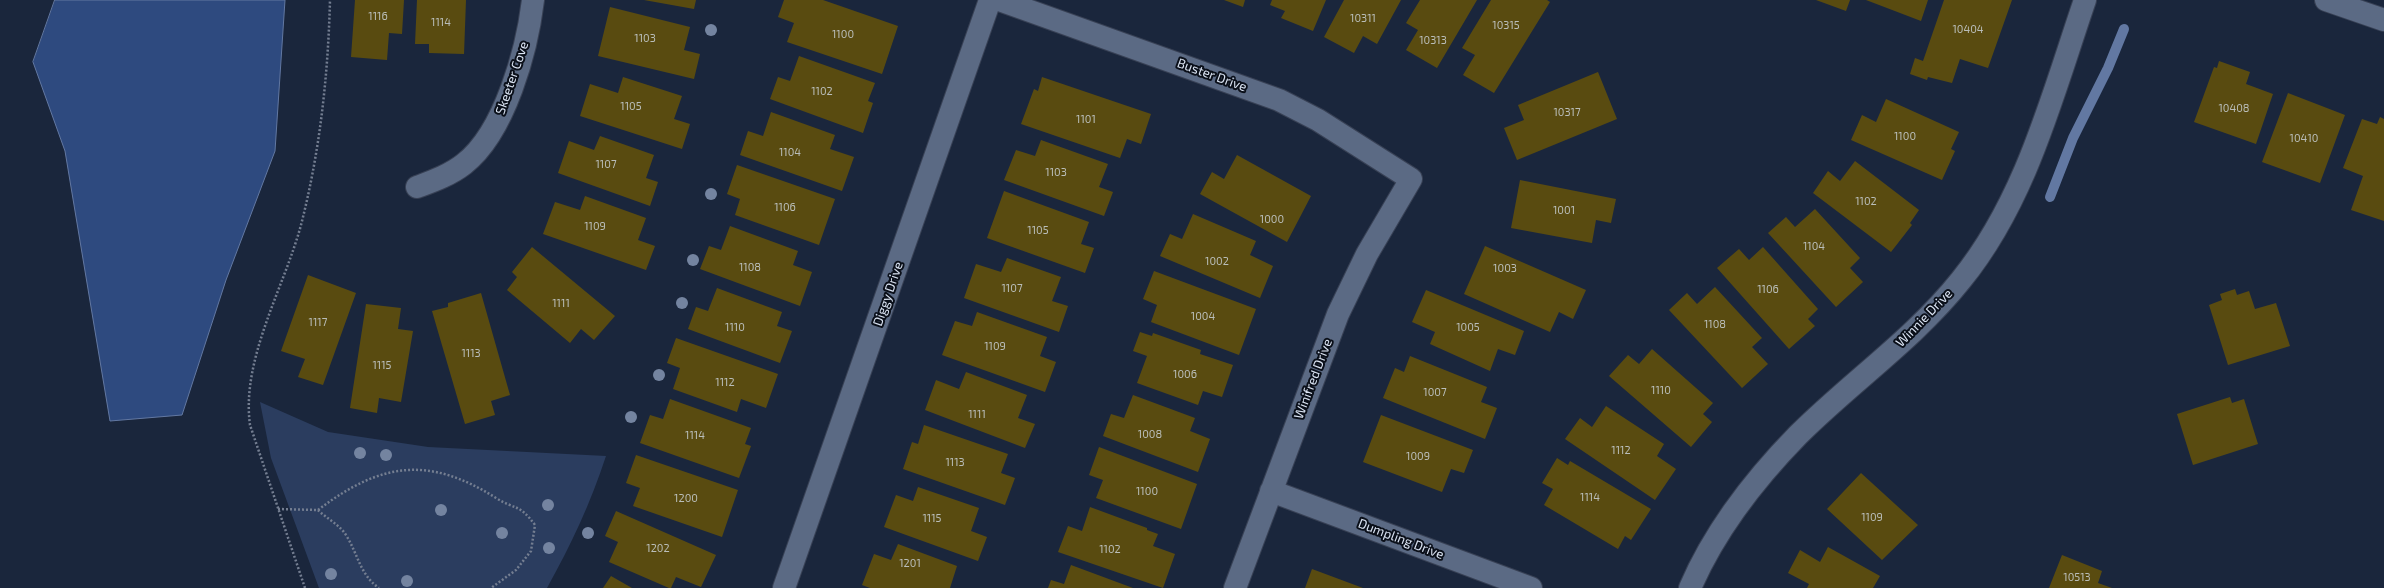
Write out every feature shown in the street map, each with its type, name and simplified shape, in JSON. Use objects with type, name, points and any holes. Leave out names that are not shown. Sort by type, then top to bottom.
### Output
[{"type":"street","name":"Skeeter Cove","points":[[418,187],[443,177],[465,164],[490,134],[507,99],[521,60],[534,0]]},
{"type":"street","name":"Diggy Drive","points":[[784,588],[990,0]]},
{"type":"street","name":"Buster Drive","points":[[999,0],[1279,100],[1318,120],[1411,179]]},
{"type":"street","name":"Winnie Drive","points":[[1690,588],[1698,570],[1729,516],[1762,474],[1799,434],[1916,330],[1961,280],[1998,228],[2025,170],[2085,0]]},
{"type":"street","points":[[2326,0],[2384,20]]},
{"type":"street","name":"Winifred Drive","points":[[1236,588],[1271,490],[1338,314],[1367,254],[1411,179]]},
{"type":"street","name":"Dumpling Drive","points":[[1271,490],[1531,588]]},
{"type":"path","points":[[305,588],[250,425],[248,407],[253,367],[300,226],[314,168],[328,58],[330,0]]},
{"type":"path","points":[[278,509],[318,510],[345,490],[368,478],[390,472],[416,470],[440,472],[469,482],[500,500],[514,505],[526,513],[535,525],[531,551],[516,570],[491,588]]},
{"type":"path","points":[[318,510],[327,519],[339,526],[347,537],[362,571],[379,588]]},
{"type":"shaded area","points":[[55,0],[285,0],[275,151],[226,280],[182,415],[110,421],[65,151],[33,62]]},
{"type":"shaded area","points":[[260,402],[328,432],[428,447],[606,456],[580,523],[547,588],[319,588],[271,458]]},
{"type":"building","points":[[355,0],[404,0],[402,34],[389,33],[387,60],[351,57]]},
{"type":"building","points":[[417,0],[466,0],[464,54],[429,53],[429,44],[415,44]]},
{"type":"building","points":[[644,0],[696,0],[694,9]]},
{"type":"building","points":[[784,0],[823,0],[898,26],[882,74],[787,42],[794,23],[778,17]]},
{"type":"building","points":[[1224,0],[1245,0],[1243,7]]},
{"type":"building","points":[[1272,0],[1326,0],[1313,31],[1281,18],[1285,11],[1270,5]]},
{"type":"building","points":[[1344,0],[1401,0],[1377,44],[1363,36],[1354,53],[1324,37]]},
{"type":"building","points":[[1420,0],[1477,0],[1437,68],[1406,50],[1418,30],[1406,23]]},
{"type":"building","points":[[1491,0],[1547,0],[1550,2],[1494,93],[1463,75],[1475,55],[1462,48]]},
{"type":"building","points":[[1816,0],[1850,0],[1846,11]]},
{"type":"building","points":[[1866,0],[1928,0],[1921,21]]},
{"type":"building","points":[[1944,0],[2012,0],[1988,68],[1960,59],[1952,83],[1928,77],[1927,80],[1910,74],[1915,58],[1923,61]]},
{"type":"building","points":[[610,7],[690,27],[684,50],[700,54],[694,79],[598,56]]},
{"type":"building","points":[[799,56],[875,83],[868,101],[873,103],[863,133],[770,99],[778,77],[790,81]]},
{"type":"building","points":[[2219,61],[2250,72],[2246,84],[2273,94],[2256,144],[2194,122],[2214,67],[2217,68]]},
{"type":"building","points":[[1598,72],[1617,119],[1517,160],[1504,128],[1524,120],[1518,105]]},
{"type":"building","points":[[623,77],[682,96],[674,119],[690,124],[682,149],[580,116],[590,84],[618,93]]},
{"type":"building","points":[[1042,77],[1151,114],[1141,144],[1127,139],[1120,158],[1021,124],[1034,89],[1038,91]]},
{"type":"building","points":[[2288,93],[2345,115],[2320,183],[2262,162]]},
{"type":"building","points":[[1886,99],[1959,132],[1951,149],[1955,151],[1942,180],[1851,140],[1862,115],[1876,122]]},
{"type":"building","points":[[771,112],[835,135],[830,149],[854,157],[842,191],[740,155],[748,131],[763,136]]},
{"type":"building","points":[[2380,117],[2384,119],[2384,221],[2351,210],[2363,176],[2343,168],[2362,119],[2377,124]]},
{"type":"building","points":[[600,136],[654,155],[646,178],[658,182],[650,206],[558,173],[569,141],[594,150]]},
{"type":"building","points":[[1041,140],[1108,164],[1099,187],[1113,192],[1104,216],[1004,180],[1016,150],[1035,156]]},
{"type":"building","points":[[1237,155],[1311,196],[1287,242],[1200,194],[1212,172],[1224,179]]},
{"type":"building","points":[[1855,161],[1919,210],[1910,223],[1912,225],[1891,252],[1813,193],[1828,171],[1840,181]]},
{"type":"building","points":[[737,165],[835,199],[819,245],[735,215],[740,199],[727,194]]},
{"type":"building","points":[[1520,180],[1616,199],[1611,223],[1596,220],[1592,243],[1511,228]]},
{"type":"building","points":[[1004,191],[1089,222],[1081,244],[1094,248],[1085,273],[987,238]]},
{"type":"building","points":[[585,196],[646,218],[638,240],[655,246],[646,270],[543,234],[555,202],[580,210]]},
{"type":"building","points":[[1815,209],[1860,258],[1850,268],[1863,282],[1836,307],[1768,233],[1786,217],[1795,227]]},
{"type":"building","points":[[1193,214],[1256,241],[1250,255],[1273,266],[1260,298],[1160,256],[1170,234],[1182,239]]},
{"type":"building","points":[[730,226],[798,251],[793,265],[812,272],[800,306],[700,269],[709,246],[721,250]]},
{"type":"building","points":[[1485,246],[1586,290],[1573,319],[1559,312],[1550,332],[1464,294]]},
{"type":"building","points":[[532,247],[615,316],[594,340],[581,329],[570,343],[507,290],[517,277],[512,272]]},
{"type":"building","points":[[1763,247],[1818,309],[1808,319],[1815,326],[1789,349],[1717,268],[1739,249],[1749,260]]},
{"type":"building","points":[[1007,258],[1061,277],[1052,301],[1068,306],[1059,332],[964,298],[976,264],[1001,272]]},
{"type":"building","points":[[1154,271],[1256,309],[1239,355],[1151,322],[1157,305],[1143,299]]},
{"type":"building","points":[[308,275],[356,293],[323,385],[298,377],[305,359],[281,351]]},
{"type":"building","points":[[1715,287],[1762,338],[1752,347],[1768,364],[1742,388],[1669,310],[1687,293],[1697,304]]},
{"type":"building","points":[[717,288],[782,312],[777,326],[792,331],[780,363],[688,329],[696,307],[708,311]]},
{"type":"building","points":[[2235,289],[2237,295],[2249,291],[2255,309],[2276,303],[2290,346],[2228,365],[2209,305],[2222,300],[2220,294]]},
{"type":"building","points":[[1426,290],[1524,331],[1515,355],[1498,349],[1490,371],[1430,344],[1435,332],[1412,322]]},
{"type":"building","points":[[481,293],[510,395],[491,401],[495,415],[465,424],[432,311],[448,307],[448,303]]},
{"type":"building","points":[[366,304],[401,308],[398,329],[413,331],[401,402],[379,398],[377,413],[350,408]]},
{"type":"building","points":[[977,312],[1047,337],[1040,356],[1056,362],[1045,392],[942,355],[955,321],[972,326]]},
{"type":"building","points":[[1140,332],[1152,336],[1153,333],[1201,350],[1200,354],[1233,365],[1222,397],[1203,391],[1198,405],[1137,383],[1147,356],[1133,351]]},
{"type":"building","points":[[676,338],[778,374],[766,408],[741,399],[737,412],[673,389],[680,368],[667,363]]},
{"type":"building","points":[[1652,349],[1713,403],[1703,414],[1712,422],[1691,447],[1609,376],[1628,355],[1639,364]]},
{"type":"building","points":[[1410,356],[1487,387],[1481,402],[1497,408],[1485,439],[1383,398],[1395,368],[1404,372]]},
{"type":"building","points":[[966,372],[1027,395],[1018,418],[1035,424],[1025,448],[925,410],[936,380],[959,389]]},
{"type":"building","points":[[1133,395],[1195,418],[1190,431],[1210,439],[1198,472],[1103,436],[1111,414],[1124,418]]},
{"type":"building","points":[[2230,397],[2232,403],[2244,399],[2258,444],[2193,465],[2177,414]]},
{"type":"building","points":[[670,399],[751,428],[745,444],[751,446],[739,478],[640,443],[650,415],[663,419]]},
{"type":"building","points":[[1606,406],[1664,444],[1657,456],[1676,469],[1655,500],[1565,439],[1580,418],[1592,427]]},
{"type":"building","points":[[1381,415],[1473,450],[1464,473],[1451,469],[1442,492],[1363,462]]},
{"type":"building","points":[[924,425],[1008,454],[1001,473],[1015,478],[1005,505],[903,469],[912,442],[918,444]]},
{"type":"building","points":[[1099,447],[1197,484],[1181,529],[1096,498],[1103,480],[1089,475]]},
{"type":"building","points":[[636,455],[738,490],[722,537],[633,506],[640,488],[626,483]]},
{"type":"building","points":[[1557,458],[1568,465],[1570,461],[1651,509],[1631,540],[1625,536],[1618,549],[1544,505],[1553,489],[1542,483]]},
{"type":"building","points":[[1861,473],[1918,525],[1882,560],[1827,509]]},
{"type":"building","points":[[918,487],[979,508],[971,531],[987,537],[978,561],[884,527],[896,495],[913,501]]},
{"type":"building","points":[[1090,507],[1147,528],[1147,530],[1158,534],[1153,546],[1175,554],[1163,588],[1058,552],[1068,526],[1082,531]]},
{"type":"building","points":[[616,511],[716,555],[701,587],[676,577],[671,588],[669,588],[609,562],[618,542],[605,536]]},
{"type":"building","points":[[898,544],[957,566],[950,588],[870,588],[862,585],[874,554],[891,560]]},
{"type":"building","points":[[1828,547],[1880,576],[1873,588],[1807,588],[1809,584],[1788,573],[1800,550],[1820,562]]},
{"type":"building","points":[[2062,555],[2102,571],[2098,583],[2112,588],[2049,588]]},
{"type":"building","points":[[1071,565],[1133,588],[1048,588],[1051,580],[1064,584]]},
{"type":"building","points":[[1312,569],[1363,588],[1305,588]]},
{"type":"building","points":[[611,576],[632,588],[603,588]]},
{"type":"waterway","points":[[2050,197],[2073,138],[2108,68],[2124,29]]}]
